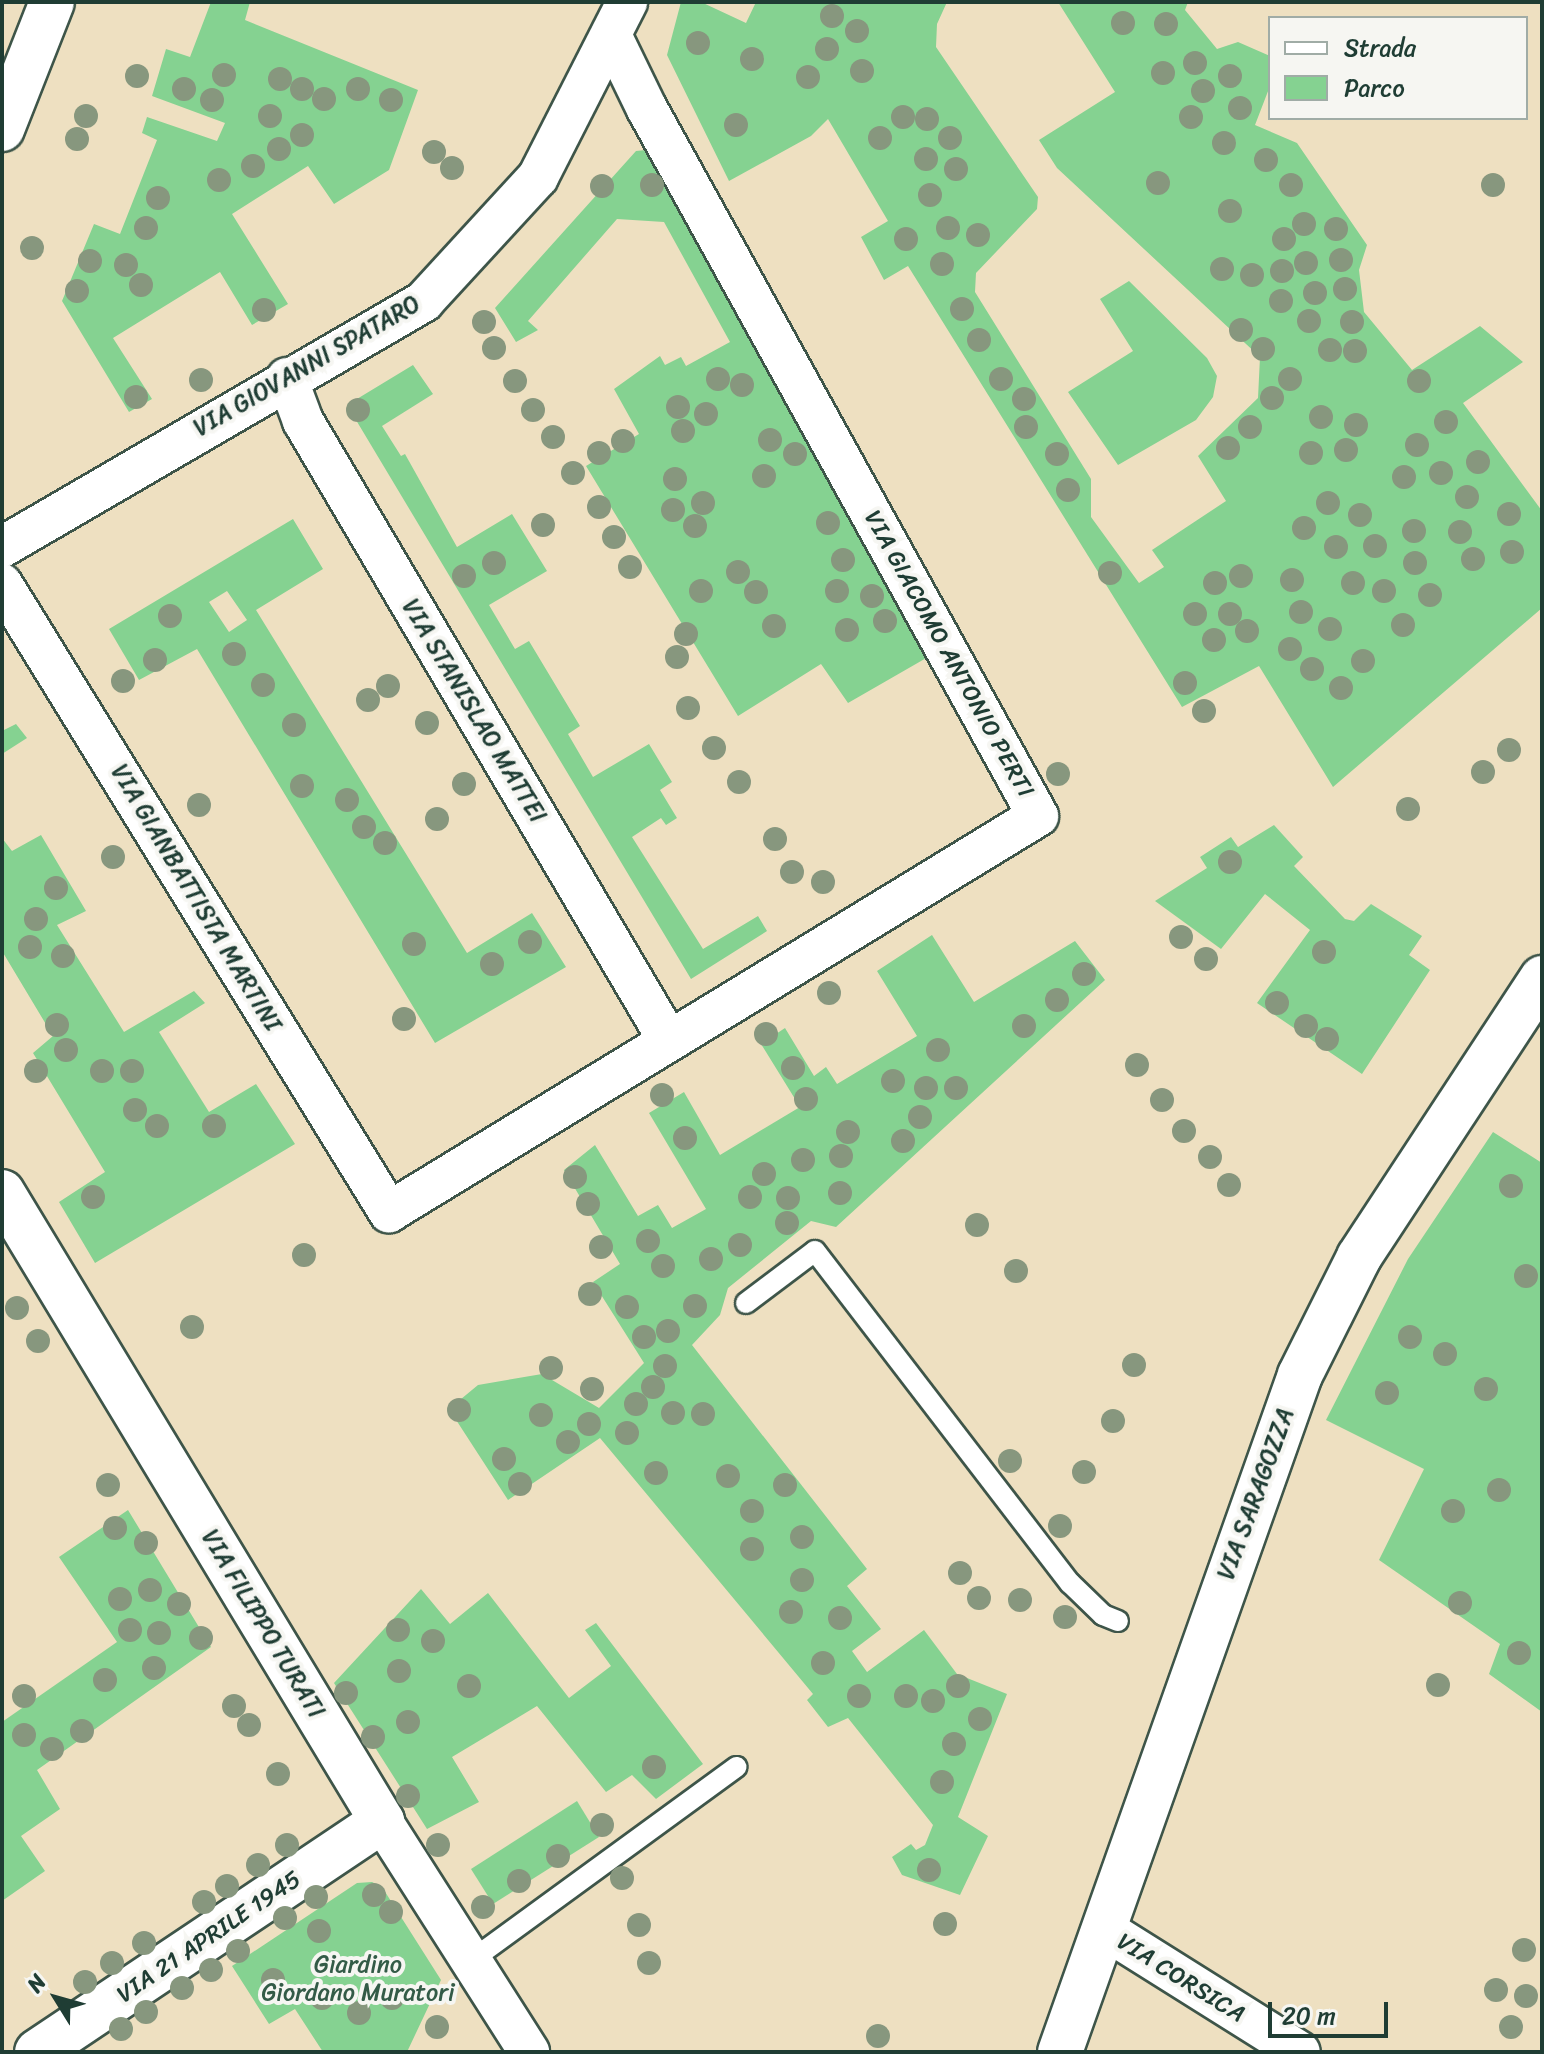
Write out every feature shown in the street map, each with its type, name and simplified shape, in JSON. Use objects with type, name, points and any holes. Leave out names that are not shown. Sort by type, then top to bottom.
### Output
[{"type":"street","points":[[2,129],[52,2]]},
{"type":"street","name":"VIA GIOVANNI SPATARO","points":[[2,547],[287,378],[424,301],[464,263],[538,177],[619,19]]},
{"type":"street","name":"VIA GIACOMO ANTONIO PERTI","points":[[389,1212],[1038,816],[647,109],[619,19]]},
{"type":"street","name":"VIA STANISLAO MATTEI","points":[[287,378],[303,421],[669,1041]]},
{"type":"street","name":"VIA GIANBATTISTA MARTINI","points":[[2,584],[389,1212]]},
{"type":"street","name":"VIA SARAGOZZA","points":[[1060,2052],[1104,1929],[1188,1646],[1324,1322],[1359,1257],[1542,978]]},
{"type":"street","name":"VIA FILIPPO TURATI","points":[[2,1192],[382,1821],[529,2052]]},
{"type":"street","name":"VIA 21 APRILE 1945","points":[[37,2052],[382,1821]]},
{"type":"street","name":"VIA CORSICA","points":[[1104,1929],[1300,2052]]},
{"type":"lane","points":[[746,1303],[815,1251],[1070,1583],[1103,1615],[1118,1621]]},
{"type":"lane","points":[[469,1962],[736,1767]]},
{"type":"green space","points":[[211,2],[250,2],[245,20],[418,90],[389,170],[334,204],[308,166],[232,214],[288,304],[252,325],[220,272],[113,338],[152,399],[129,412],[62,301],[94,224],[120,234],[157,140],[142,133],[147,117],[217,141],[225,123],[152,96],[166,49],[190,57]]},
{"type":"green space","points":[[681,2],[701,2],[746,23],[756,2],[947,2],[937,24],[936,47],[1038,197],[1037,209],[976,273],[975,292],[1091,479],[1091,517],[1139,583],[1164,567],[1152,550],[1226,501],[1198,456],[1258,398],[1260,357],[1057,168],[1039,140],[1115,92],[1058,2],[1188,2],[1185,10],[1217,49],[1238,42],[1268,55],[1268,91],[1255,125],[1297,143],[1367,245],[1359,270],[1364,312],[1412,370],[1480,326],[1523,362],[1463,403],[1542,511],[1542,608],[1333,787],[1259,666],[1182,707],[908,266],[884,280],[861,237],[888,221],[828,119],[811,136],[729,181],[667,55]]},
{"type":"green space","points":[[646,150],[928,657],[848,703],[821,664],[738,716],[586,466],[639,434],[614,389],[660,356],[665,365],[681,357],[686,366],[730,342],[664,222],[617,219],[528,321],[538,330],[516,342],[495,308],[636,151]]},
{"type":"green space","points":[[1129,281],[1207,358],[1217,376],[1213,397],[1196,420],[1118,465],[1068,392],[1133,351],[1100,299]]},
{"type":"green space","points":[[413,365],[433,394],[382,426],[401,456],[405,454],[457,547],[512,514],[547,571],[489,605],[515,649],[529,641],[580,726],[568,734],[593,777],[649,744],[672,782],[660,790],[677,818],[666,825],[661,818],[632,837],[703,949],[758,916],[767,931],[691,979],[347,405]]},
{"type":"green space","points":[[293,519],[323,569],[256,610],[467,953],[532,913],[566,967],[435,1043],[197,649],[139,680],[109,629]],"holes":[[[227,591],[247,620],[229,632],[209,602]]]},
{"type":"green space","points":[[16,724],[27,738],[2,754],[2,731]]},
{"type":"green space","points":[[1274,825],[1303,857],[1294,866],[1345,919],[1354,921],[1371,904],[1422,936],[1409,955],[1430,970],[1362,1074],[1257,1003],[1310,930],[1265,894],[1221,949],[1155,901],[1207,868],[1200,857],[1231,837],[1238,847]]},
{"type":"green space","points":[[41,835],[86,911],[57,925],[124,1032],[194,991],[205,1003],[159,1032],[209,1112],[256,1084],[295,1144],[95,1263],[59,1202],[105,1172],[33,1053],[53,1036],[2,951],[2,838],[12,851]]},
{"type":"green space","points":[[932,935],[974,1002],[1075,941],[1105,980],[836,1227],[811,1221],[728,1288],[720,1315],[692,1345],[867,1569],[847,1586],[881,1629],[852,1651],[867,1672],[924,1630],[957,1674],[1007,1694],[958,1817],[988,1836],[960,1895],[902,1875],[892,1857],[911,1844],[916,1850],[925,1845],[933,1825],[848,1718],[828,1727],[807,1700],[813,1694],[600,1438],[508,1500],[449,1409],[478,1385],[542,1374],[599,1408],[644,1363],[593,1282],[620,1264],[564,1170],[595,1145],[638,1216],[658,1205],[672,1228],[706,1209],[649,1113],[684,1092],[720,1155],[800,1107],[761,1044],[785,1028],[814,1076],[826,1067],[837,1084],[917,1036],[877,971]]},
{"type":"green space","points":[[1493,1132],[1542,1163],[1542,1712],[1489,1674],[1500,1644],[1379,1560],[1424,1469],[1326,1420],[1408,1259]]},
{"type":"green space","points":[[128,1510],[211,1647],[37,1770],[60,1809],[21,1836],[45,1871],[2,1901],[2,1722],[117,1642],[59,1557]]},
{"type":"green space","points":[[421,1589],[450,1624],[488,1593],[569,1698],[611,1666],[585,1630],[596,1623],[703,1764],[656,1799],[632,1775],[606,1792],[537,1706],[452,1757],[479,1802],[427,1829],[334,1683]]},
{"type":"green space","points":[[577,1801],[599,1837],[493,1904],[471,1869]]},
{"type":"green space","name":"Giardino Giordano Muratori","points":[[372,1882],[382,1887],[441,1980],[407,2052],[323,2052],[295,2009],[269,2024],[232,1966],[357,1883]]}]
